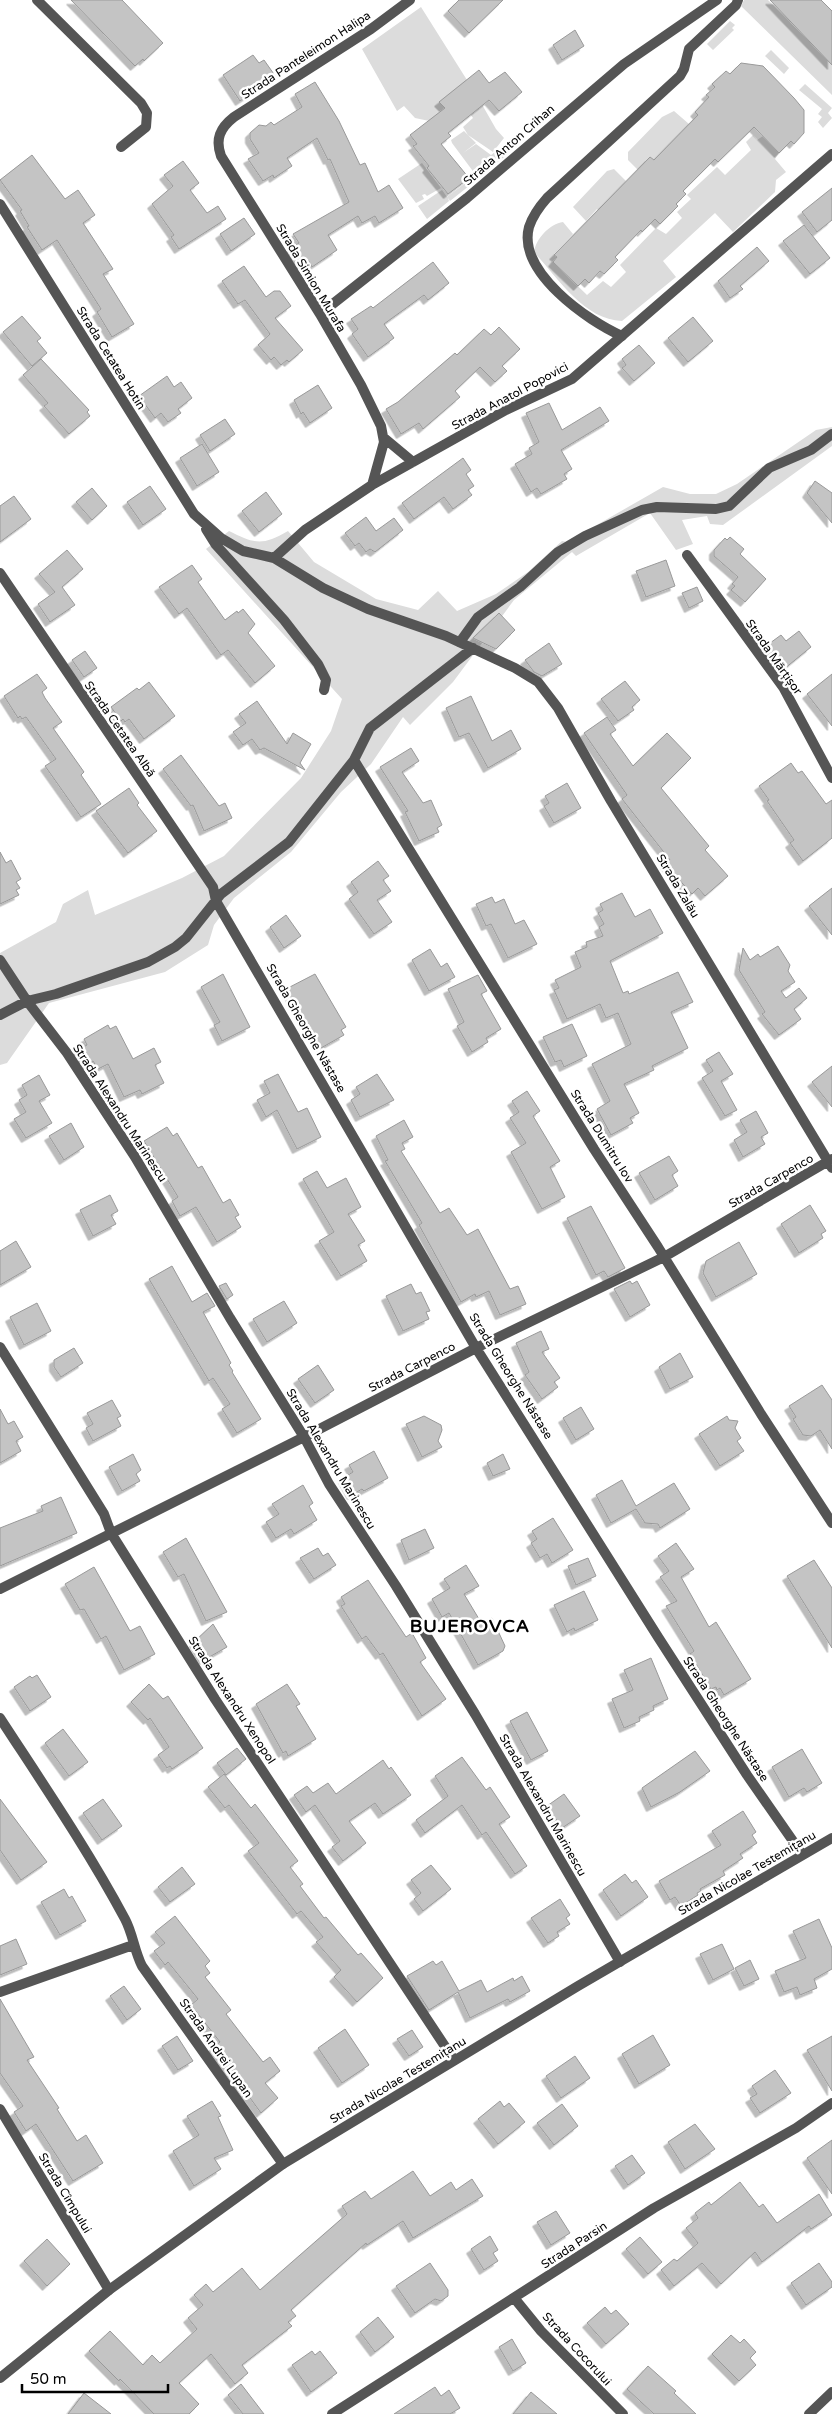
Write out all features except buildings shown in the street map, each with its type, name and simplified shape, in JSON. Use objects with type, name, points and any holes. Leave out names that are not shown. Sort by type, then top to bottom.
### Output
[{"type":"street","points":[[37,0],[141,103],[147,113],[146,127],[122,147]]},
{"type":"street","name":"Strada Panteleimon Halipa","points":[[219,134],[224,124],[371,29],[410,0]]},
{"type":"street","name":"Strada Anton Crihan","points":[[320,314],[467,198],[624,64],[717,0]]},
{"type":"street","points":[[622,336],[584,316],[538,269],[531,254],[529,229],[535,212],[547,198],[680,76],[684,69],[689,49],[736,5],[738,0]]},
{"type":"street","name":"Strada Simion Murafa","points":[[219,134],[218,146],[221,156],[320,314],[361,385],[384,437],[413,462]]},
{"type":"street","name":"Strada Anatol Popovici","points":[[274,558],[305,530],[372,485],[506,410],[572,379],[832,154]]},
{"type":"street","name":"Strada Cetatea Hotin","points":[[0,204],[194,514],[221,538],[243,551],[274,558],[332,592],[368,609],[473,648]]},
{"type":"street","points":[[460,642],[478,617],[520,586],[558,552],[585,536],[642,510],[657,507],[716,509],[729,506],[770,468],[811,450],[832,434]]},
{"type":"street","points":[[372,485],[384,437]]},
{"type":"street","name":"Strada Cetatea Hotin","points":[[204,523],[206,532],[216,545],[284,620],[318,664],[326,680],[324,690]]},
{"type":"street","name":"Strada Mărțișor","points":[[688,556],[782,687],[832,778]]},
{"type":"street","name":"Strada Cetatea Albă","points":[[0,574],[213,887],[216,900]]},
{"type":"street","points":[[0,1015],[27,1001],[56,994],[148,962],[186,938],[221,894],[290,842],[354,760],[370,728],[473,648]]},
{"type":"street","name":"Strada Zalău","points":[[473,648],[515,668],[538,682],[558,708],[611,801],[831,1163]]},
{"type":"street","name":"Strada Dumitru Iov","points":[[354,760],[760,1414],[832,1523]]},
{"type":"street","name":"Strada Gheorghe Năstase","points":[[216,900],[476,1348],[658,1638],[747,1775],[802,1854]]},
{"type":"street","name":"Strada Alexandru Marinescu","points":[[0,960],[27,1001],[67,1053],[135,1157],[230,1318],[304,1437],[329,1484],[396,1586],[475,1714],[620,1962]]},
{"type":"street","name":"Strada Carpenco","points":[[0,1589],[304,1437],[476,1348],[664,1257],[831,1163]]},
{"type":"street","name":"Strada Alexandru Xenopol","points":[[0,1347],[104,1514],[110,1533],[215,1699],[454,2060]]},
{"type":"street","name":"Strada Andrei Lupan","points":[[0,1718],[81,1843],[113,1898],[126,1921],[133,1945],[151,1978],[283,2164]]},
{"type":"street","name":"Strada Nicolae Testemițanu","points":[[0,2378],[109,2290],[283,2164],[454,2060],[832,1838]]},
{"type":"street","points":[[0,1992],[133,1945]]},
{"type":"street","name":"Strada Parsin","points":[[332,2414],[515,2299],[654,2208],[796,2128],[832,2103]]},
{"type":"street","name":"Strada Cîmpului","points":[[0,2109],[109,2290]]},
{"type":"street","name":"Strada Cocorului","points":[[515,2299],[541,2331],[623,2414]]},
{"type":"street","points":[[809,2414],[832,2392]]},
{"type":"shaded area","points":[[744,0],[768,0],[832,64],[832,95],[741,6]]},
{"type":"shaded area","points":[[421,7],[472,88],[434,122],[415,118],[404,106],[397,111],[362,49]]},
{"type":"shaded area","points":[[730,21],[735,25],[732,28],[734,30],[713,50],[707,44]]},
{"type":"shaded area","points":[[771,50],[789,68],[784,74],[765,56]]},
{"type":"shaded area","points":[[805,84],[832,108],[828,113],[832,118],[823,128],[818,122],[822,117],[818,114],[822,109],[799,90]]},
{"type":"shaded area","points":[[480,101],[496,129],[504,138],[493,152],[468,135],[463,127],[473,118],[468,111]]},
{"type":"shaded area","points":[[674,111],[689,124],[674,140],[657,164],[650,157],[638,170],[628,160],[628,152],[662,117]]},
{"type":"shaded area","points":[[464,131],[476,143],[463,153],[476,144],[491,155],[499,149],[504,157],[478,178],[451,140]]},
{"type":"shaded area","points":[[753,135],[757,140],[763,136],[779,153],[775,159],[786,172],[776,180],[775,192],[733,232],[715,213],[663,261],[676,277],[622,321],[608,319],[595,313],[572,296],[534,252],[544,232],[563,222],[573,234],[554,254],[557,257],[553,262],[587,295],[603,281],[611,287],[626,272],[620,265],[656,228],[666,234],[682,218],[677,212],[691,199],[687,195],[717,167],[725,175],[751,150],[746,142]]},
{"type":"shaded area","points":[[422,163],[441,188],[427,196],[425,194],[422,195],[424,199],[416,203],[398,179]]},
{"type":"shaded area","points":[[614,169],[626,181],[601,213],[597,209],[586,221],[573,207],[607,171]]},
{"type":"shaded area","points":[[471,179],[474,182],[450,201],[448,198],[449,201],[427,219],[418,206],[442,190],[447,197]]},
{"type":"shaded area","points":[[832,427],[832,446],[723,525],[710,524],[707,516],[682,520],[693,544],[676,550],[650,513],[576,556],[572,552],[514,600],[453,682],[410,725],[403,717],[371,764],[341,792],[291,852],[234,898],[214,925],[208,945],[165,972],[49,1003],[7,1063],[0,1065],[0,953],[56,922],[63,904],[88,890],[95,915],[182,878],[224,856],[301,778],[331,731],[342,699],[206,549],[229,531],[258,542],[271,539],[288,531],[314,562],[376,599],[418,610],[438,591],[457,611],[496,594],[528,572],[562,541],[567,542],[663,487],[690,494],[716,494],[737,484],[816,430]]},
{"type":"district","name":"BUJEROVCA","points":[[470,1626]]}]
